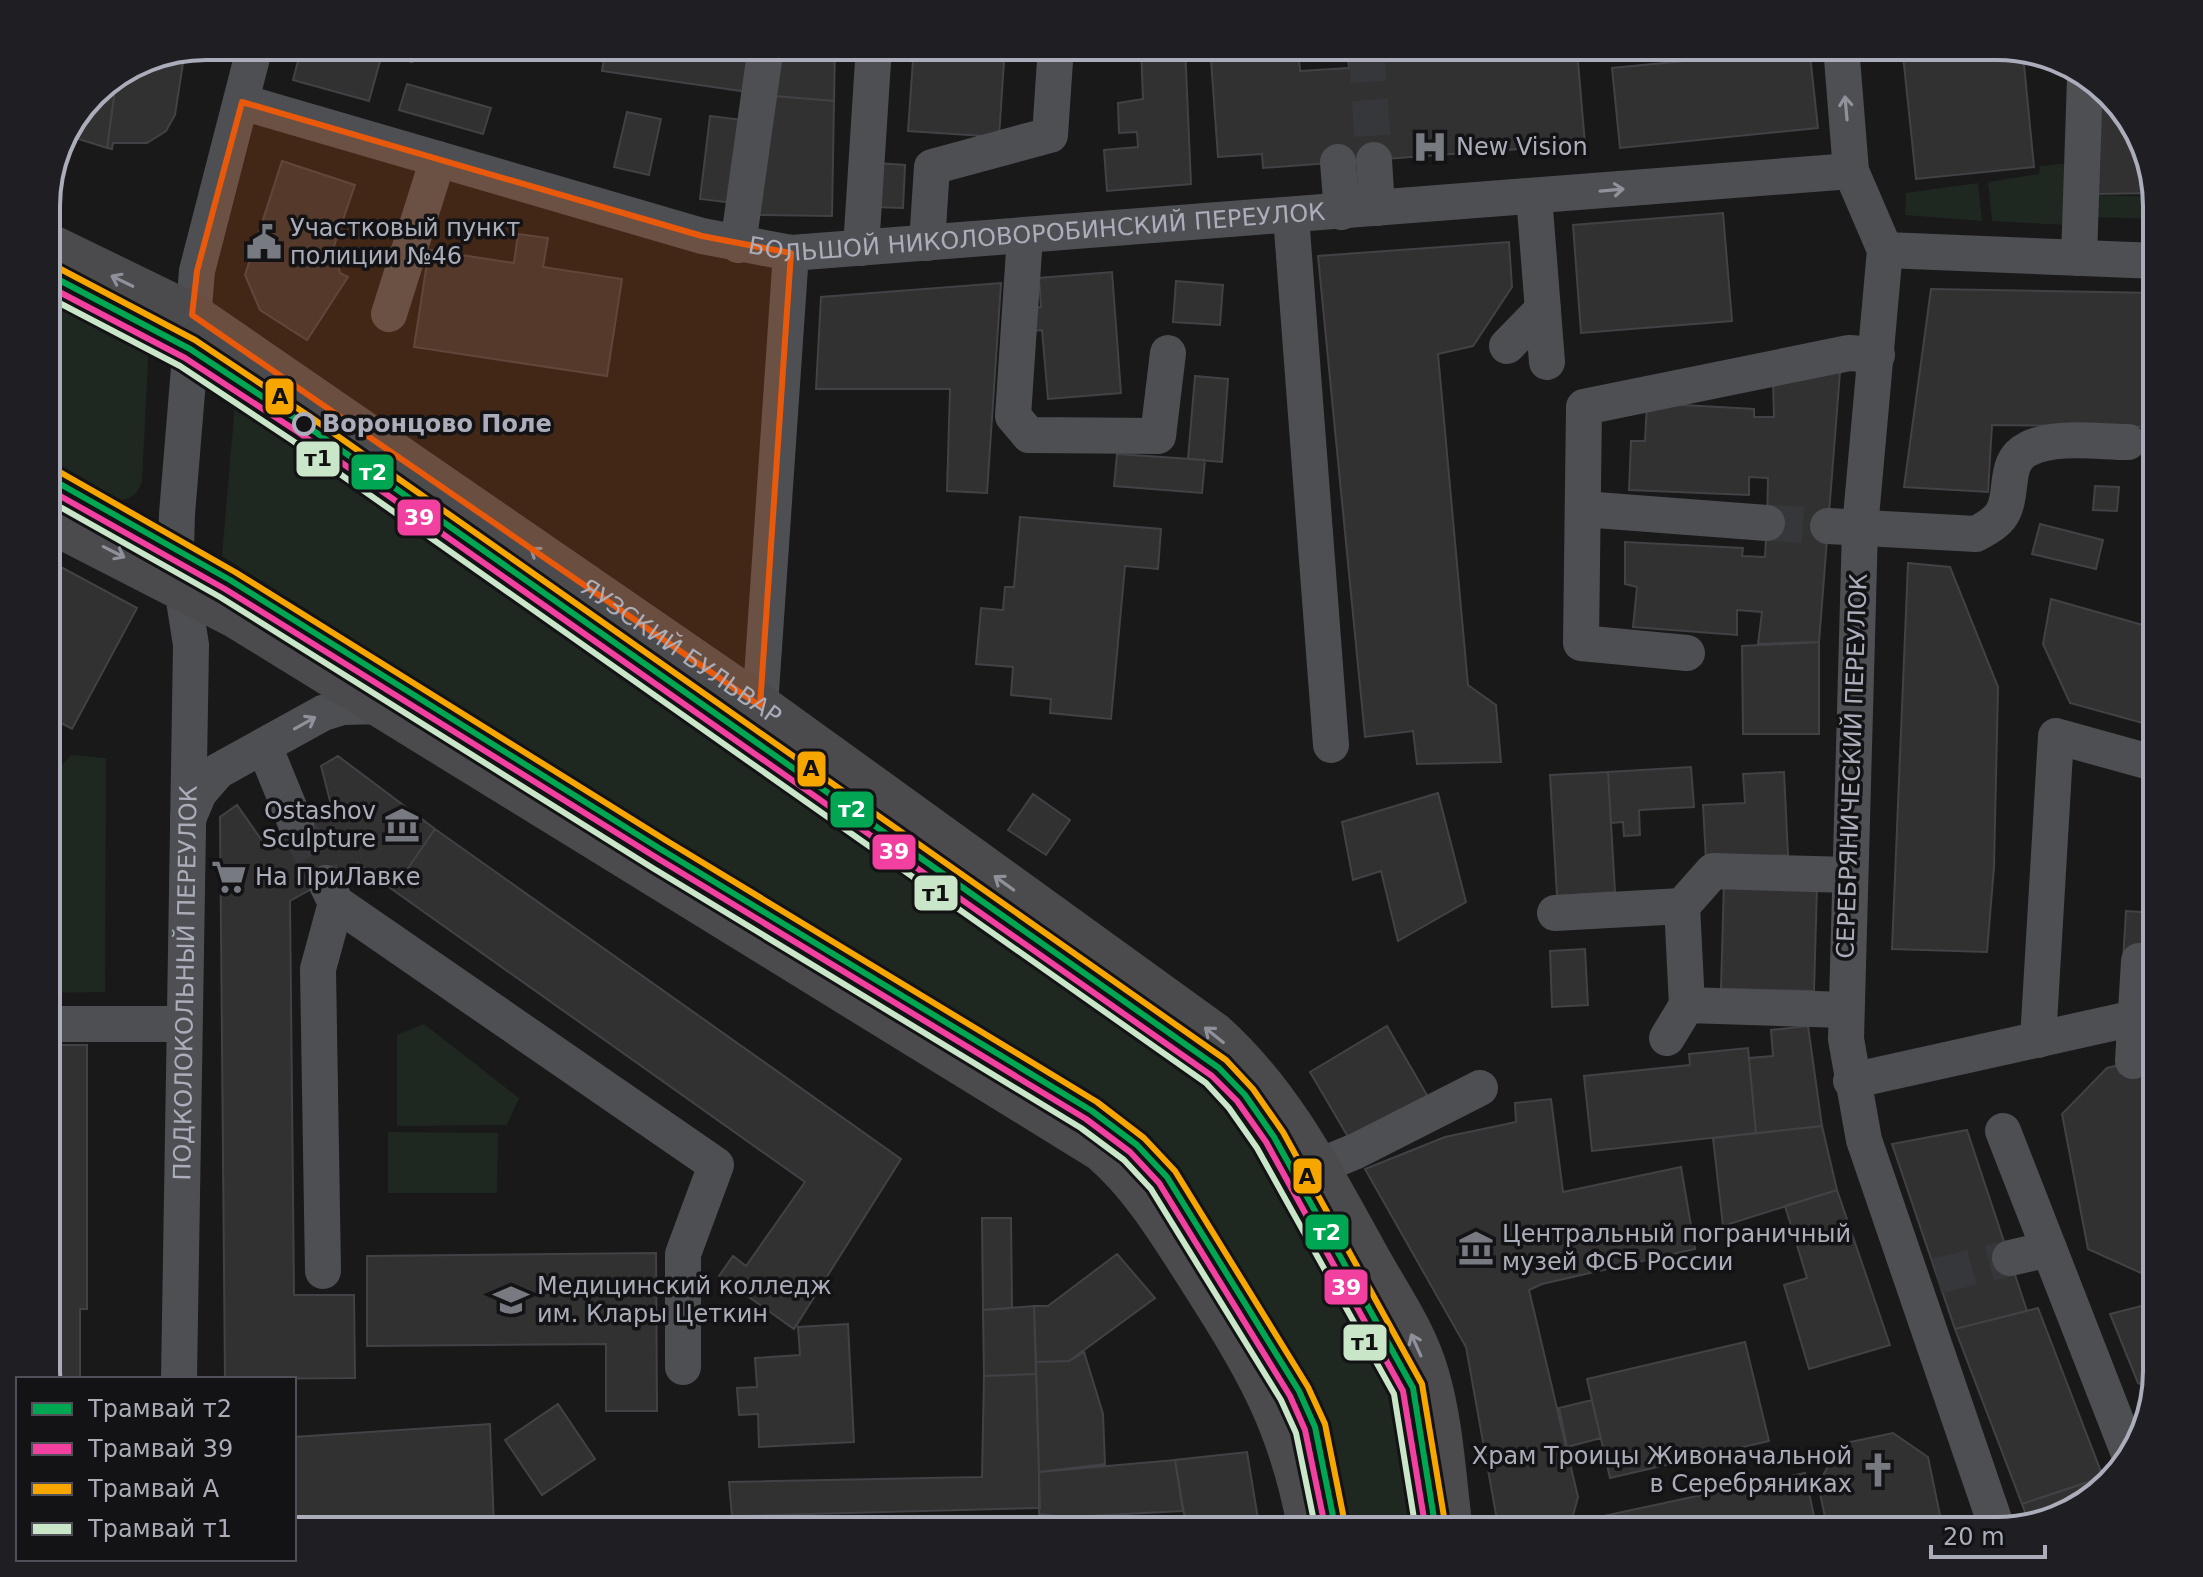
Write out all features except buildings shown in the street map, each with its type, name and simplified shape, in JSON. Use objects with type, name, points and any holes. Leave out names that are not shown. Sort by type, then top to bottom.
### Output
[{"type":"main road","name":"ЯУЗСКИЙ БУЛЬВАР","points":[[60,251],[192,315],[760,706],[1214,1034],[1247,1064],[1272,1095],[1317,1167],[1415,1341],[1427,1373],[1449,1517]]},
{"type":"main road","points":[[60,526],[181,586],[385,706],[1071,1130],[1124,1169],[1150,1200],[1265,1386],[1290,1441],[1307,1517]]},
{"type":"street","name":"ПОДКОЛОКОЛЬНЫЙ ПЕРЕУЛОК","points":[[179,1377],[191,645],[176,549],[177,514],[197,271],[252,60]]},
{"type":"street","points":[[738,245],[764,60]]},
{"type":"street","points":[[861,248],[873,60]]},
{"type":"street","points":[[927,243],[932,167],[1050,135],[1055,60]]},
{"type":"street","points":[[1842,60],[1851,171],[1885,250],[2143,260]]},
{"type":"street","points":[[2079,258],[2085,89]]},
{"type":"street","name":"БОЛЬШОЙ НИКОЛОВОРОБИНСКИЙ ПЕРЕУЛОК","points":[[242,102],[738,245],[791,253],[1851,171]]},
{"type":"street","points":[[389,314],[438,159]]},
{"type":"street","points":[[1360,210],[1374,160]]},
{"type":"street","points":[[1338,162],[1360,210]]},
{"type":"street","points":[[1534,196],[1547,362]]},
{"type":"street","points":[[1291,216],[1331,745]]},
{"type":"street","points":[[1025,236],[1013,416],[1029,435],[1158,436],[1168,353]]},
{"type":"street","name":"СЕРЕБРЯНИЧЕСКИЙ ПЕРЕУЛОК","points":[[1885,250],[1877,355],[1844,527],[1849,875],[1845,1010],[1851,1081],[1864,1140],[1924,1280],[1994,1517]]},
{"type":"street","points":[[760,706],[791,253]]},
{"type":"street","points":[[1507,346],[1543,309]]},
{"type":"street","points":[[1687,653],[1581,643],[1584,407],[1849,353],[1877,355]]},
{"type":"street","points":[[1844,527],[1976,534],[1995,523],[2005,510],[2013,463],[2026,449],[2047,443],[2128,442]]},
{"type":"street","points":[[1583,509],[1767,523]]},
{"type":"street","points":[[186,825],[199,793],[218,771],[323,713],[342,707],[385,706]]},
{"type":"street","points":[[2038,1040],[2056,736],[2143,760]]},
{"type":"street","points":[[264,746],[296,824]]},
{"type":"street","points":[[1667,1038],[1687,1005],[1682,906],[1713,871],[1849,875]]},
{"type":"street","points":[[323,1271],[318,969],[331,892],[716,1165],[683,1254],[683,1367]]},
{"type":"street","points":[[1555,913],[1682,906]]},
{"type":"street","points":[[2139,961],[2143,992]]},
{"type":"street","points":[[1687,1005],[1845,1010]]},
{"type":"street","points":[[1851,1081],[2143,1017]]},
{"type":"street","points":[[60,1024],[184,1024]]},
{"type":"street","points":[[2133,1061],[2143,1026]]},
{"type":"street","points":[[1317,1167],[1356,1151],[1480,1088]]},
{"type":"street","points":[[2003,1131],[2124,1442]]},
{"type":"street","points":[[2010,1258],[2049,1249]]},
{"type":"highlighted area","points":[[242,102],[702,236],[791,253],[760,706],[192,315],[197,271]]},
{"type":"shaded area","points":[[2069,163],[2067,225],[1992,221],[1988,182],[2039,174],[2040,166]]},
{"type":"shaded area","points":[[1978,183],[1982,221],[1905,215],[1906,193]]},
{"type":"shaded area","points":[[2093,195],[2143,197],[2143,219],[2092,217]]},
{"type":"shaded area","points":[[60,290],[118,318],[149,342],[142,481],[134,495],[119,500],[60,468]]},
{"type":"shaded area","points":[[243,393],[716,735],[1161,1035],[1214,1078],[1241,1108],[1383,1351],[1400,1389],[1418,1517],[1344,1517],[1323,1410],[1315,1390],[1164,1158],[1141,1131],[1106,1103],[1061,1075],[1008,1054],[984,1029],[655,830],[222,556],[235,403]]},
{"type":"shaded area","points":[[71,755],[106,758],[105,992],[60,993],[60,767]]},
{"type":"shaded area","points":[[424,1024],[519,1098],[507,1125],[397,1126],[397,1035]]},
{"type":"shaded area","points":[[388,1132],[498,1133],[497,1193],[388,1193]]},
{"type":"tunnel","points":[[1367,60],[1374,160]]},
{"type":"tunnel","points":[[1767,523],[1828,526]]},
{"type":"tunnel","points":[[296,824],[326,881]]},
{"type":"tunnel","points":[[1937,1276],[2010,1258]]},
{"type":"tram line","name":"А","points":[[60,269],[195,340],[309,416],[1226,1060],[1253,1089],[1283,1132],[1422,1384],[1444,1517]]},
{"type":"tram line","name":"т2","points":[[60,280],[190,349],[304,424],[1219,1068],[1245,1095],[1274,1137],[1413,1388],[1434,1517]]},
{"type":"tram line","name":"39","points":[[60,292],[185,358],[298,432],[1212,1076],[1237,1101],[1266,1142],[1403,1391],[1424,1517]]},
{"type":"tram line","name":"т1","points":[[60,303],[180,366],[293,441],[1206,1083],[1229,1108],[1257,1148],[1394,1394],[1414,1517]]},
{"type":"tram line","name":"А","points":[[60,472],[235,572],[667,841],[1097,1102],[1144,1138],[1175,1171],[1308,1387],[1325,1424],[1344,1517]]},
{"type":"tram line","name":"т2","points":[[60,484],[230,580],[662,850],[1092,1111],[1137,1145],[1167,1177],[1299,1391],[1315,1427],[1333,1517]]},
{"type":"tram line","name":"39","points":[[60,496],[225,589],[657,858],[1086,1119],[1130,1152],[1159,1183],[1290,1396],[1305,1430],[1323,1517]]},
{"type":"tram line","name":"т1","points":[[60,507],[220,597],[651,867],[1081,1128],[1124,1160],[1151,1189],[1281,1400],[1296,1433],[1313,1517]]},
{"type":"place","name":"New Vision","points":[[1430,147]]},
{"type":"place","name":"Участковый пункт полиции №46","points":[[264,242]]},
{"type":"place","name":"Воронцово Поле","points":[[304,424]]},
{"type":"place","name":"Ostashov Sculpture","points":[[402,825]]},
{"type":"place","name":"На ПриЛавке","points":[[229,877]]},
{"type":"place","name":"Центральный пограничный музей ФСБ России","points":[[1476,1248]]},
{"type":"place","name":"Медицинский колледж им. Клары Цеткин","points":[[511,1300]]},
{"type":"place","name":"Храм Троицы Живоначальной в Серебряниках","points":[[1878,1470]]}]
